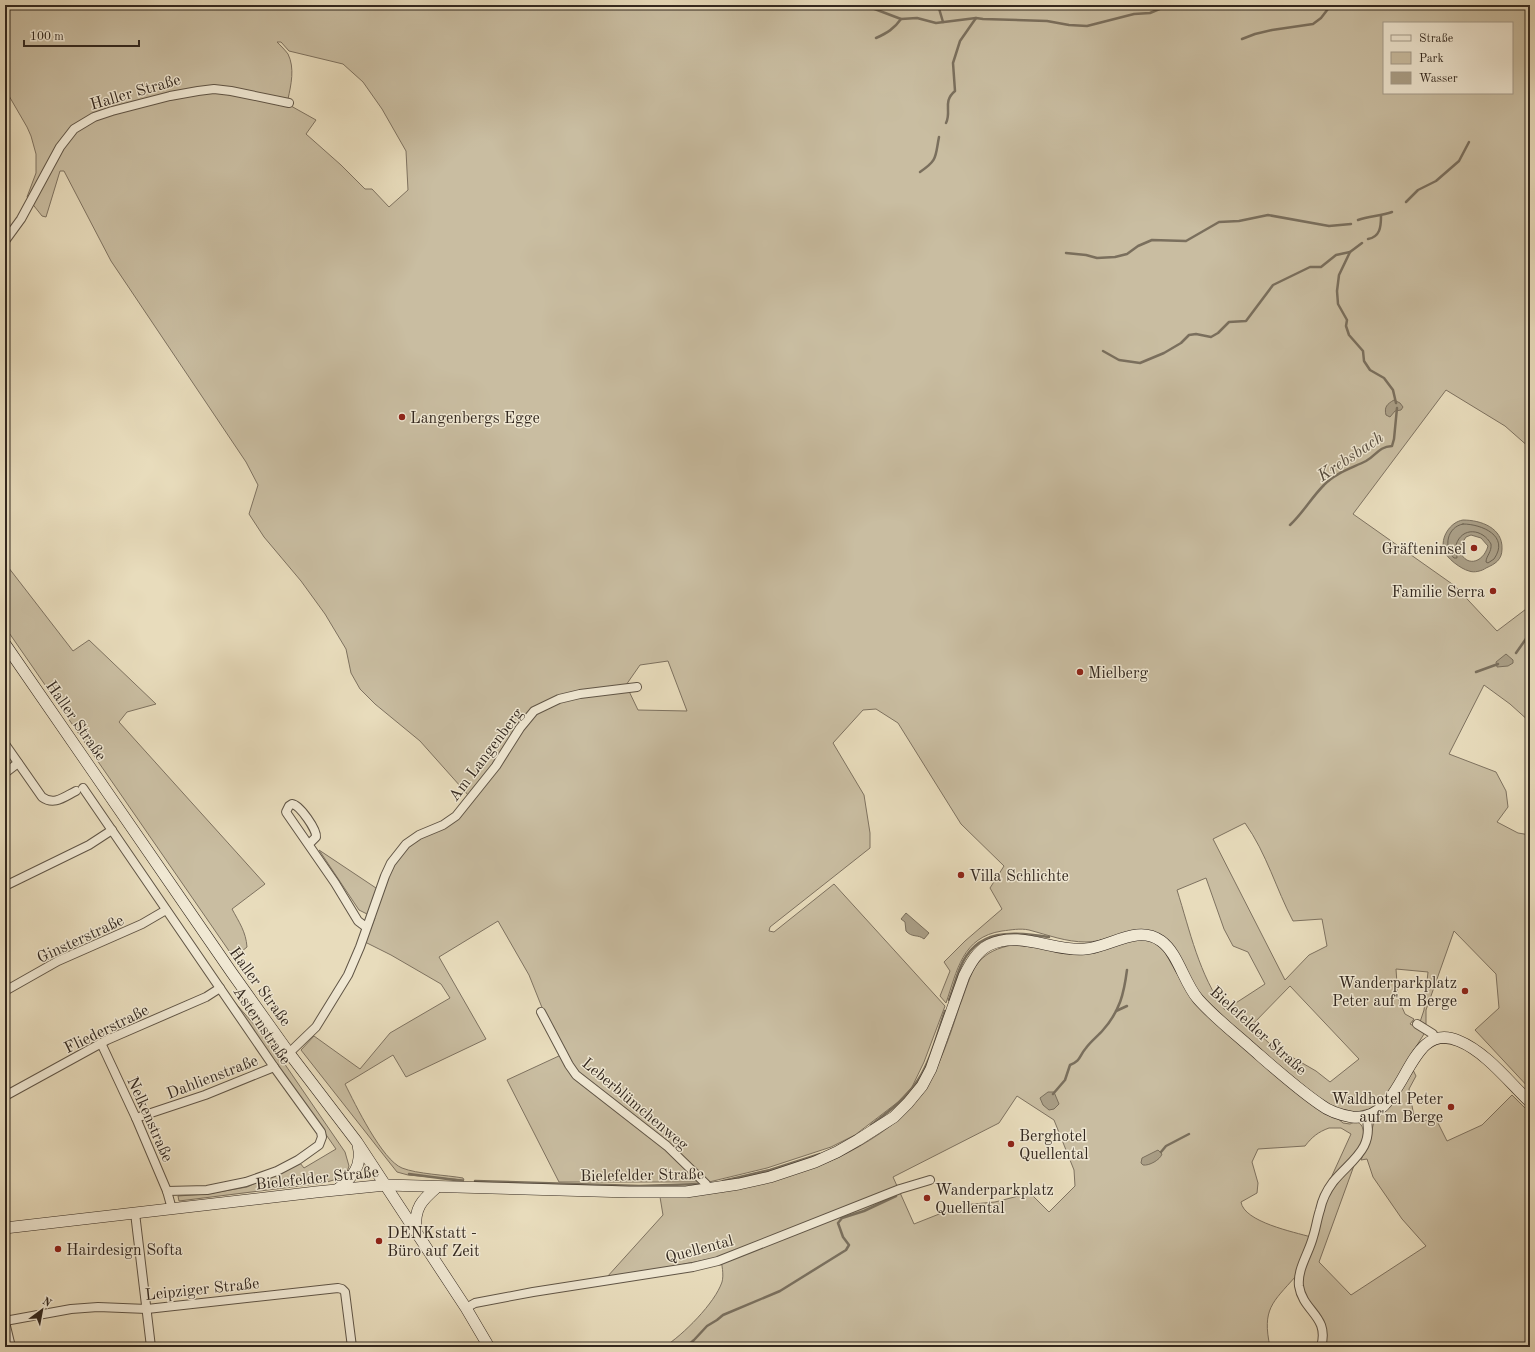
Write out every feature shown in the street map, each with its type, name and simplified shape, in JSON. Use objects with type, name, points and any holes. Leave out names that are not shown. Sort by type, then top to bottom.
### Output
[{"type":"main road","name":"Haller Straße","points":[[5,644],[232,973],[357,1142],[416,1230],[489,1347]]},
{"type":"main road","name":"Bielefelder Straße","points":[[5,1228],[386,1185],[437,1188],[686,1192],[739,1184],[770,1177],[815,1162],[837,1152],[894,1117],[916,1094],[931,1069],[970,963],[988,946],[1001,941],[1015,940],[1083,949],[1095,948],[1128,936],[1141,934],[1152,936],[1168,947],[1184,978],[1197,998],[1217,1018],[1280,1072],[1322,1106],[1341,1115],[1354,1117],[1366,1116]]},
{"type":"main road","points":[[1366,1116],[1386,1104],[1395,1092],[1414,1059],[1427,1043],[1434,1040],[1449,1038],[1458,1040],[1482,1055],[1530,1102]]},
{"type":"main road","points":[[338,1190],[349,1181],[358,1168],[360,1151],[357,1142]]},
{"type":"main road","points":[[416,1230],[415,1219],[419,1206],[426,1197],[437,1188]]},
{"type":"street","name":"Haller Straße","points":[[5,241],[22,219],[60,147],[74,129],[94,117],[112,111],[198,90],[231,91],[289,103]]},
{"type":"street","name":"Am Langenberg","points":[[290,1053],[316,1027],[328,1009],[354,961],[385,876],[398,852],[412,839],[447,823],[456,816],[496,766],[520,728],[534,711],[566,697],[637,687]]},
{"type":"street","points":[[5,744],[18,763],[5,772]]},
{"type":"street","name":"Asternstraße","points":[[18,763],[42,797],[47,801],[52,802],[58,800],[79,790],[112,830],[274,1067],[321,1132],[322,1136],[320,1145],[298,1160],[246,1182],[207,1190],[167,1191]]},
{"type":"street","points":[[309,844],[316,837],[315,831],[298,807],[292,804],[286,812],[335,883],[358,921],[366,927]]},
{"type":"street","points":[[5,886],[89,845],[112,830]]},
{"type":"street","name":"Ginsterstraße","points":[[5,991],[58,962],[142,924],[166,910]]},
{"type":"street","name":"Fliederstraße","points":[[5,1096],[101,1043],[206,997],[220,988]]},
{"type":"street","name":"Leberblümchenweg","points":[[541,1012],[566,1060],[576,1075],[667,1146],[706,1184],[708,1189]]},
{"type":"street","points":[[1417,1024],[1433,1034],[1434,1040]]},
{"type":"street","name":"Nelkenstraße","points":[[101,1043],[136,1118],[167,1191],[172,1208]]},
{"type":"street","name":"Dahlienstraße","points":[[136,1118],[205,1095],[274,1067]]},
{"type":"street","points":[[1321,1347],[1323,1338],[1320,1323],[1303,1298],[1299,1286],[1300,1273],[1313,1237],[1325,1194],[1333,1182],[1360,1154],[1363,1148],[1368,1135],[1366,1116]]},
{"type":"street","name":"Quellental","points":[[466,1308],[475,1303],[533,1292],[686,1268],[718,1260],[900,1189],[930,1180]]},
{"type":"street","points":[[135,1213],[151,1347]]},
{"type":"street","name":"Leipziger Straße","points":[[5,1322],[71,1309],[98,1307],[147,1309],[338,1288],[345,1292],[352,1347]]},
{"type":"street","points":[[5,1322],[11,1347]]},
{"type":"green space","points":[[5,5],[1530,5],[1530,448],[1505,426],[1446,390],[1353,514],[1455,586],[1497,631],[1530,606],[1530,722],[1510,704],[1484,685],[1449,754],[1496,772],[1506,791],[1508,807],[1497,822],[1518,833],[1530,835],[1530,1089],[1475,1030],[1499,1008],[1496,974],[1454,931],[1426,1010],[1426,1024],[1420,1022],[1424,1010],[1428,972],[1396,969],[1398,998],[1405,1014],[1414,1019],[1410,1024],[1424,1031],[1424,1034],[1399,1078],[1380,1102],[1369,1109],[1357,1112],[1343,1111],[1325,1103],[1219,1015],[1200,995],[1177,954],[1136,930],[1092,942],[1064,940],[1026,929],[1002,931],[989,935],[978,940],[963,957],[946,1003],[940,996],[950,971],[944,962],[965,941],[1002,909],[990,888],[1004,866],[961,824],[898,723],[876,709],[863,710],[833,743],[864,795],[870,833],[870,848],[770,927],[769,931],[774,932],[834,884],[945,1006],[924,1062],[912,1087],[898,1102],[855,1135],[831,1147],[767,1168],[709,1182],[559,1182],[507,1080],[561,1055],[529,975],[498,921],[439,957],[486,1039],[406,1077],[393,1055],[345,1084],[378,1143],[394,1163],[408,1170],[463,1178],[464,1180],[408,1175],[397,1172],[301,1050],[314,1036],[360,1069],[390,1033],[450,998],[441,984],[365,942],[375,918],[359,910],[319,850],[382,892],[387,877],[403,852],[420,838],[452,823],[469,796],[420,741],[375,704],[360,689],[351,673],[346,649],[325,614],[301,581],[264,537],[249,514],[258,485],[246,462],[111,261],[64,171],[60,171],[46,217],[42,216],[27,197],[36,173],[36,154],[27,127],[5,89]],"holes":[[[277,42],[281,42],[289,51],[343,64],[363,82],[382,109],[406,151],[408,190],[389,207],[372,189],[365,189],[306,134],[316,120],[291,106],[214,92],[199,92],[96,119],[214,87],[288,99],[292,76],[290,59],[288,54]],[[668,661],[687,711],[638,710],[626,685],[640,665]],[[1245,823],[1265,859],[1293,921],[1322,919],[1327,946],[1309,955],[1285,980],[1213,839]],[[1206,878],[1224,929],[1233,946],[1248,952],[1265,984],[1225,1010],[1208,982],[1196,952],[1177,890]],[[1290,986],[1359,1059],[1330,1082],[1316,1071],[1271,1045],[1251,1026]]]},
{"type":"green space","points":[[5,563],[73,651],[89,640],[156,704],[127,712],[119,722],[265,884],[232,909],[244,932],[247,947],[236,956],[238,960],[236,961],[5,627]]},
{"type":"green space","points":[[1142,939],[1153,942],[1163,949],[1184,986],[1343,1123],[1350,1124],[1357,1122],[1361,1125],[1364,1138],[1319,1262],[1351,1295],[1426,1246],[1402,1219],[1373,1177],[1367,1159],[1361,1160],[1376,1118],[1389,1106],[1413,1070],[1416,1076],[1409,1089],[1415,1122],[1436,1119],[1447,1141],[1482,1125],[1512,1095],[1530,1113],[1530,1347],[1318,1347],[1319,1330],[1316,1320],[1309,1301],[1296,1276],[1275,1300],[1268,1315],[1267,1324],[1270,1347],[664,1347],[689,1327],[713,1299],[722,1282],[723,1276],[720,1257],[639,1273],[607,1277],[663,1215],[660,1197],[811,1168],[838,1158],[880,1134],[898,1120],[910,1108],[929,1082],[943,1052],[973,972],[981,959],[989,953],[1012,945],[1095,953],[1130,940]],"holes":[[[1017,1096],[1054,1120],[1074,1170],[1075,1186],[1049,1212],[1030,1193],[995,1202],[962,1205],[914,1224],[893,1177],[999,1123]],[[1329,1128],[1341,1128],[1351,1134],[1325,1191],[1311,1237],[1260,1221],[1244,1209],[1241,1202],[1257,1193],[1258,1183],[1252,1162],[1258,1149],[1305,1146],[1316,1135]]]},
{"type":"green space","points":[[231,998],[271,1044],[345,1152],[349,1166],[347,1172],[340,1178],[324,1183],[179,1201],[178,1196],[207,1194],[247,1187],[300,1163],[304,1168],[336,1149]]},
{"type":"water","points":[[1394,400],[1400,403],[1403,407],[1401,410],[1395,411],[1390,417],[1386,415],[1385,412],[1388,404]]},
{"type":"water","points":[[1470,520],[1484,524],[1495,531],[1499,536],[1502,549],[1499,559],[1492,565],[1482,570],[1473,572],[1454,563],[1445,553],[1443,541],[1450,527],[1458,521]],"holes":[[[1471,535],[1481,538],[1488,546],[1486,552],[1478,560],[1469,561],[1465,559],[1459,548],[1466,537]]]},
{"type":"water","points":[[1506,654],[1513,660],[1513,663],[1508,666],[1497,667],[1496,662]]},
{"type":"water","points":[[906,913],[929,933],[924,939],[906,931],[905,922],[901,919]]},
{"type":"water","points":[[1048,1092],[1054,1092],[1059,1104],[1054,1109],[1049,1110],[1043,1105],[1040,1098]]},
{"type":"water","points":[[1158,1150],[1162,1154],[1157,1160],[1151,1164],[1143,1165],[1141,1163],[1142,1158]]},
{"type":"waterway","name":"Krebsbach","points":[[864,5],[901,19],[917,18],[936,23],[976,18],[1047,21],[1069,25],[1087,26],[1134,14],[1150,13],[1169,5]]},
{"type":"waterway","name":"Krebsbach","points":[[938,5],[943,22]]},
{"type":"waterway","name":"Krebsbach","points":[[1242,39],[1272,30],[1313,24],[1321,18],[1331,5]]},
{"type":"waterway","name":"Krebsbach","points":[[946,123],[948,119],[949,99],[955,91],[953,63],[960,41],[976,18]]},
{"type":"waterway","name":"Krebsbach","points":[[876,38],[890,30],[901,19]]},
{"type":"waterway","name":"Krebsbach","points":[[920,172],[935,158],[939,137]]},
{"type":"waterway","name":"Krebsbach","points":[[1406,202],[1418,190],[1436,181],[1459,161],[1469,142]]},
{"type":"waterway","name":"Krebsbach","points":[[1358,220],[1392,212]]},
{"type":"waterway","name":"Krebsbach","points":[[1066,253],[1086,255],[1097,258],[1115,257],[1127,254],[1138,246],[1152,240],[1186,241],[1219,222],[1239,221],[1268,215],[1329,226],[1351,224]]},
{"type":"waterway","name":"Krebsbach","points":[[1368,239],[1375,236],[1379,231],[1381,216]]},
{"type":"waterway","name":"Krebsbach","points":[[1362,243],[1350,252],[1339,275],[1337,291],[1338,304],[1347,320],[1346,326],[1349,335],[1363,351],[1364,361],[1370,370],[1384,378],[1393,390],[1396,403]]},
{"type":"waterway","name":"Krebsbach","points":[[1103,351],[1119,360],[1140,363],[1164,353],[1181,343],[1189,335],[1196,334],[1211,337],[1218,333],[1229,322],[1246,321],[1273,285],[1310,267],[1321,267],[1336,255],[1350,252]]},
{"type":"waterway","name":"Krebsbach","points":[[1290,525],[1328,481],[1338,474],[1370,459],[1384,448],[1392,446],[1397,408]]},
{"type":"waterway","points":[[1516,653],[1530,633]]},
{"type":"waterway","points":[[1476,672],[1498,664]]},
{"type":"waterway","points":[[949,1000],[960,968],[967,955],[976,945],[997,935],[1022,934],[1049,937]]},
{"type":"waterway","points":[[1053,1094],[1065,1080],[1070,1065],[1078,1060],[1088,1045],[1114,1016],[1123,994],[1127,970]]},
{"type":"waterway","points":[[1116,1011],[1127,1006]]},
{"type":"waterway","points":[[871,1125],[902,1099],[918,1080],[930,1055],[945,1011]]},
{"type":"waterway","points":[[1161,1152],[1166,1146],[1189,1134]]},
{"type":"waterway","points":[[723,1181],[770,1170],[820,1154]]},
{"type":"waterway","points":[[409,1174],[463,1181]]},
{"type":"waterway","points":[[475,1181],[639,1186],[700,1184]]},
{"type":"waterway","points":[[686,1347],[707,1326],[723,1315],[780,1291],[846,1250],[849,1245],[843,1237],[838,1223],[842,1218],[864,1211],[896,1196]]},
{"type":"place","name":"Langenbergs Egge","points":[[402,417]]},
{"type":"place","name":"Gräfteninsel","points":[[1474,548]]},
{"type":"place","name":"Familie Serra","points":[[1493,591]]},
{"type":"place","name":"Mielberg","points":[[1080,672]]},
{"type":"place","name":"Villa Schlichte","points":[[961,875]]},
{"type":"place","name":"Wanderparkplatz Peter auf'm Berge","points":[[1465,991]]},
{"type":"place","name":"Waldhotel Peter auf'm Berge","points":[[1451,1107]]},
{"type":"place","name":"Berghotel Quellental","points":[[1011,1144]]},
{"type":"place","name":"Wanderparkplatz Quellental","points":[[927,1198]]},
{"type":"place","name":"DENKstatt - Büro auf Zeit","points":[[379,1241]]},
{"type":"place","name":"Hairdesign Softa","points":[[58,1249]]}]
